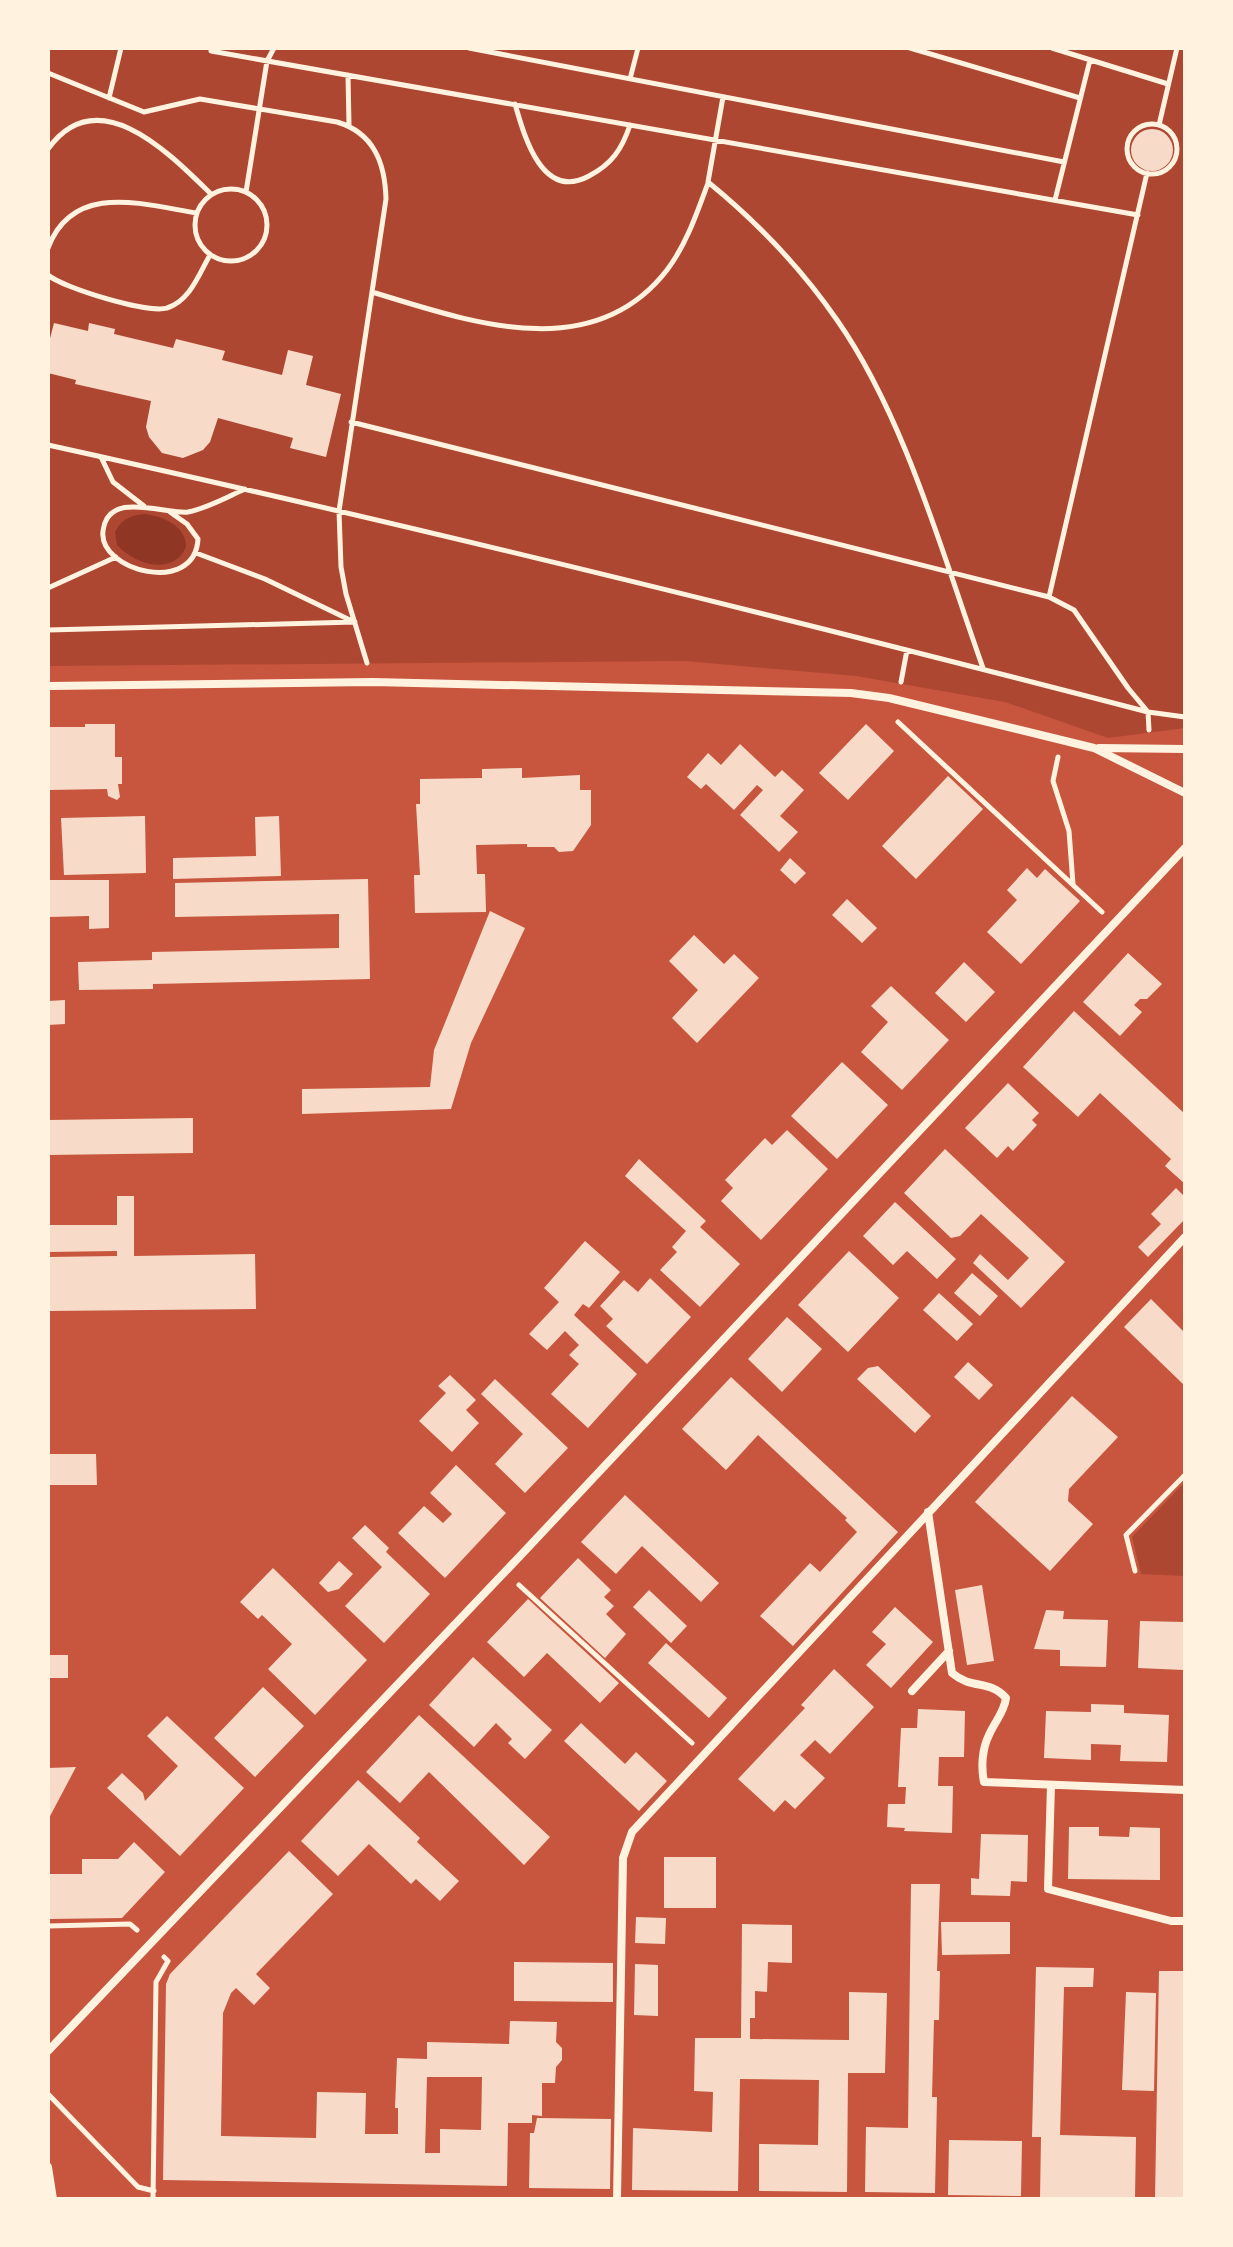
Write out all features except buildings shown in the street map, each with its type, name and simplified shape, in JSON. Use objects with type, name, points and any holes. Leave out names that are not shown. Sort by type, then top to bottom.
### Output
[{"type":"street","points":[[48,686],[373,682],[851,693],[897,699],[1094,748],[1185,793]]},
{"type":"street","points":[[1094,748],[1185,749]]},
{"type":"street","points":[[48,2051],[505,1572],[1185,848]]},
{"type":"street","points":[[617,2199],[623,1858],[632,1832],[1185,1237]]},
{"type":"street","points":[[928,1512],[952,1673],[964,1683],[999,1690],[1006,1698],[1005,1710],[988,1736],[983,1751],[984,1782],[1185,1790]]},
{"type":"street","points":[[912,1691],[949,1651]]},
{"type":"street","points":[[1051,1785],[1048,1889],[1171,1921],[1185,1921]]},
{"type":"street","points":[[48,2167],[53,2199]]},
{"type":"path","points":[[109,98],[121,48]]},
{"type":"path","points":[[212,48],[211,51],[1138,215]]},
{"type":"path","points":[[246,192],[267,61],[274,48]]},
{"type":"path","points":[[469,48],[1064,162]]},
{"type":"path","points":[[630,79],[638,48]]},
{"type":"path","points":[[910,48],[1080,98]]},
{"type":"path","points":[[1052,48],[1168,84]]},
{"type":"path","points":[[1159,125],[1177,48]]},
{"type":"path","points":[[1055,200],[1090,60]]},
{"type":"path","points":[[48,73],[144,112],[200,99],[349,125],[371,143],[380,159],[386,181],[386,199],[339,511],[341,567],[373,682]]},
{"type":"path","points":[[348,75],[349,125]]},
{"type":"path","points":[[372,292],[484,325],[515,329],[566,328],[601,320],[633,303],[666,271],[692,226],[708,182],[723,97]]},
{"type":"path","points":[[515,104],[533,153],[552,178],[565,183],[582,180],[615,157],[630,125]]},
{"type":"path","points":[[48,149],[61,135],[78,124],[96,119],[117,122],[154,143],[211,194]]},
{"type":"path","points":[[1159,125],[1171,133],[1176,154],[1174,161],[1163,171],[1147,173],[1131,162],[1128,156],[1129,141],[1137,129],[1159,125]]},
{"type":"path","points":[[1049,597],[1147,173]]},
{"type":"path","points":[[708,182],[747,215],[795,267],[837,320],[866,368],[890,415],[983,669]]},
{"type":"path","points":[[234,189],[246,192],[263,208],[266,232],[262,243],[244,259],[233,261],[210,255],[201,247],[194,224],[196,213],[211,194],[234,189]]},
{"type":"path","points":[[48,248],[51,233],[70,214],[98,204],[126,202],[196,213]]},
{"type":"path","points":[[48,275],[74,289],[148,309],[166,309],[181,300],[192,288],[210,255]]},
{"type":"path","points":[[351,422],[1049,597],[1074,610],[1148,712]]},
{"type":"path","points":[[48,445],[339,511],[1148,712],[1185,717]]},
{"type":"path","points":[[101,457],[113,482],[145,506]]},
{"type":"path","points":[[170,512],[198,539],[196,553],[188,564],[167,572],[136,569],[116,557],[103,538],[108,519],[118,511],[145,506],[170,512],[188,512],[245,489]]},
{"type":"path","points":[[196,553],[265,579],[355,622]]},
{"type":"path","points":[[48,588],[116,557]]},
{"type":"path","points":[[48,630],[355,622]]},
{"type":"path","points":[[907,650],[895,719],[1114,923]]},
{"type":"path","points":[[1062,740],[1053,781],[1069,831],[1073,885]]},
{"type":"path","points":[[1135,1571],[1126,1535],[1185,1475]]},
{"type":"path","points":[[505,1572],[705,1754]]},
{"type":"path","points":[[48,1926],[130,1924],[168,1961],[156,1982],[153,2199]]},
{"type":"path","points":[[48,2094],[138,2187],[154,2191]]},
{"type":"shaded area","points":[[48,48],[1185,48],[1185,728],[1108,738],[1005,702],[856,676],[685,661],[48,666]]},
{"type":"shaded area","points":[[146,514],[167,520],[182,533],[186,547],[172,562],[163,565],[143,562],[117,545],[115,532],[121,523],[132,516]]},
{"type":"shaded area","points":[[1185,1482],[1185,1576],[1141,1574],[1132,1537]]}]
